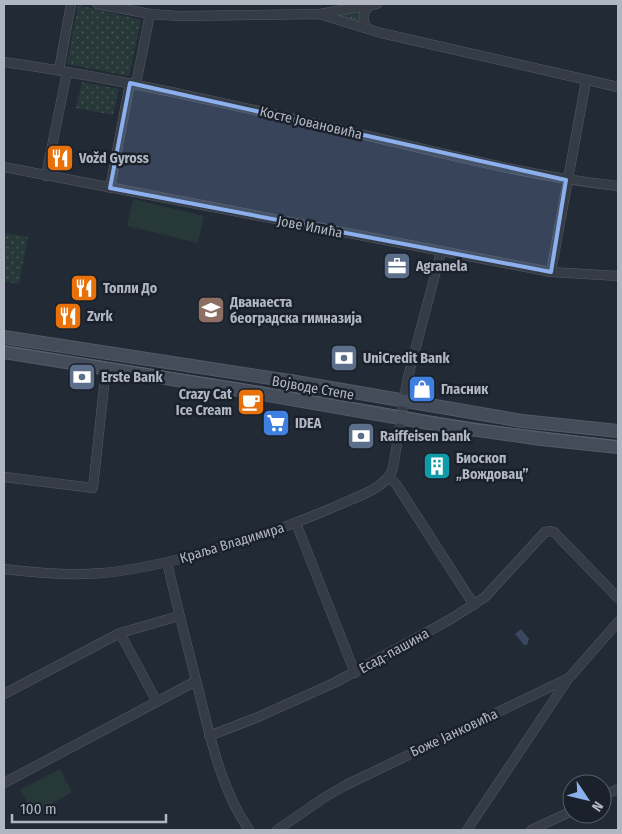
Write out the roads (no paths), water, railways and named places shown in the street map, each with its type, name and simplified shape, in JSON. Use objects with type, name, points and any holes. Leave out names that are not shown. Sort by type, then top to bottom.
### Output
[{"type":"main road","name":"Војводе Степе","points":[[4,337],[290,381],[522,420],[618,431]]},
{"type":"main road","name":"Војводе Степе","points":[[4,352],[400,418],[541,439],[618,447]]},
{"type":"street","points":[[46,176],[63,71],[71,4]]},
{"type":"street","points":[[97,4],[150,14],[179,16],[319,14],[373,5]]},
{"type":"street","points":[[367,28],[363,16],[373,5]]},
{"type":"street","points":[[110,188],[150,14]]},
{"type":"street","points":[[319,14],[367,28],[618,87]]},
{"type":"street","name":"Косте Јовановића","points":[[4,62],[133,83],[566,180],[618,186]]},
{"type":"street","points":[[550,272],[586,81]]},
{"type":"street","name":"Јове Илића","points":[[4,167],[550,272],[618,276]]},
{"type":"street","points":[[441,252],[407,381],[391,472],[396,484],[474,606]]},
{"type":"street","points":[[4,477],[93,488],[106,368]]},
{"type":"street","name":"Краља Владимира","points":[[4,569],[73,574],[103,573],[167,562],[242,542],[296,523],[381,484],[391,472]]},
{"type":"street","points":[[296,523],[355,673]]},
{"type":"street","name":"Есад-пашина","points":[[209,736],[258,717],[355,673],[474,606],[495,587],[545,532],[550,530],[618,598]]},
{"type":"street","points":[[167,562],[209,736],[234,803],[249,830]]},
{"type":"street","points":[[4,694],[120,632],[179,616]]},
{"type":"street","name":"Боже Јанковића","points":[[277,830],[324,797],[346,785],[569,678],[618,622]]},
{"type":"street","points":[[120,632],[157,702]]},
{"type":"street","points":[[467,830],[569,678]]},
{"type":"street","points":[[4,783],[196,681]]},
{"type":"street","points":[[531,830],[562,816]]},
{"type":"water","points":[[521,629],[529,639],[527,645],[524,645],[515,634]]},
{"type":"tram line","points":[[4,346],[258,386],[477,424],[618,441]]},
{"type":"place","name":"Vožd Gyross","points":[[60,158]]},
{"type":"place","name":"Agranela","points":[[397,266]]},
{"type":"place","name":"Топли До","points":[[84,288]]},
{"type":"place","name":"Дванаеста београдска гимназија","points":[[211,310]]},
{"type":"place","name":"Zvrk","points":[[68,316]]},
{"type":"place","name":"UniCredit Bank","points":[[344,358]]},
{"type":"place","name":"Erste Bank","points":[[82,377]]},
{"type":"place","name":"Гласник","points":[[422,389]]},
{"type":"place","name":"Crazy Cat Ice Cream","points":[[251,402]]},
{"type":"place","name":"IDEA","points":[[276,423]]},
{"type":"place","name":"Raiffeisen bank","points":[[361,436]]},
{"type":"place","name":"Биоскоп „Вождовац”","points":[[437,466]]}]
